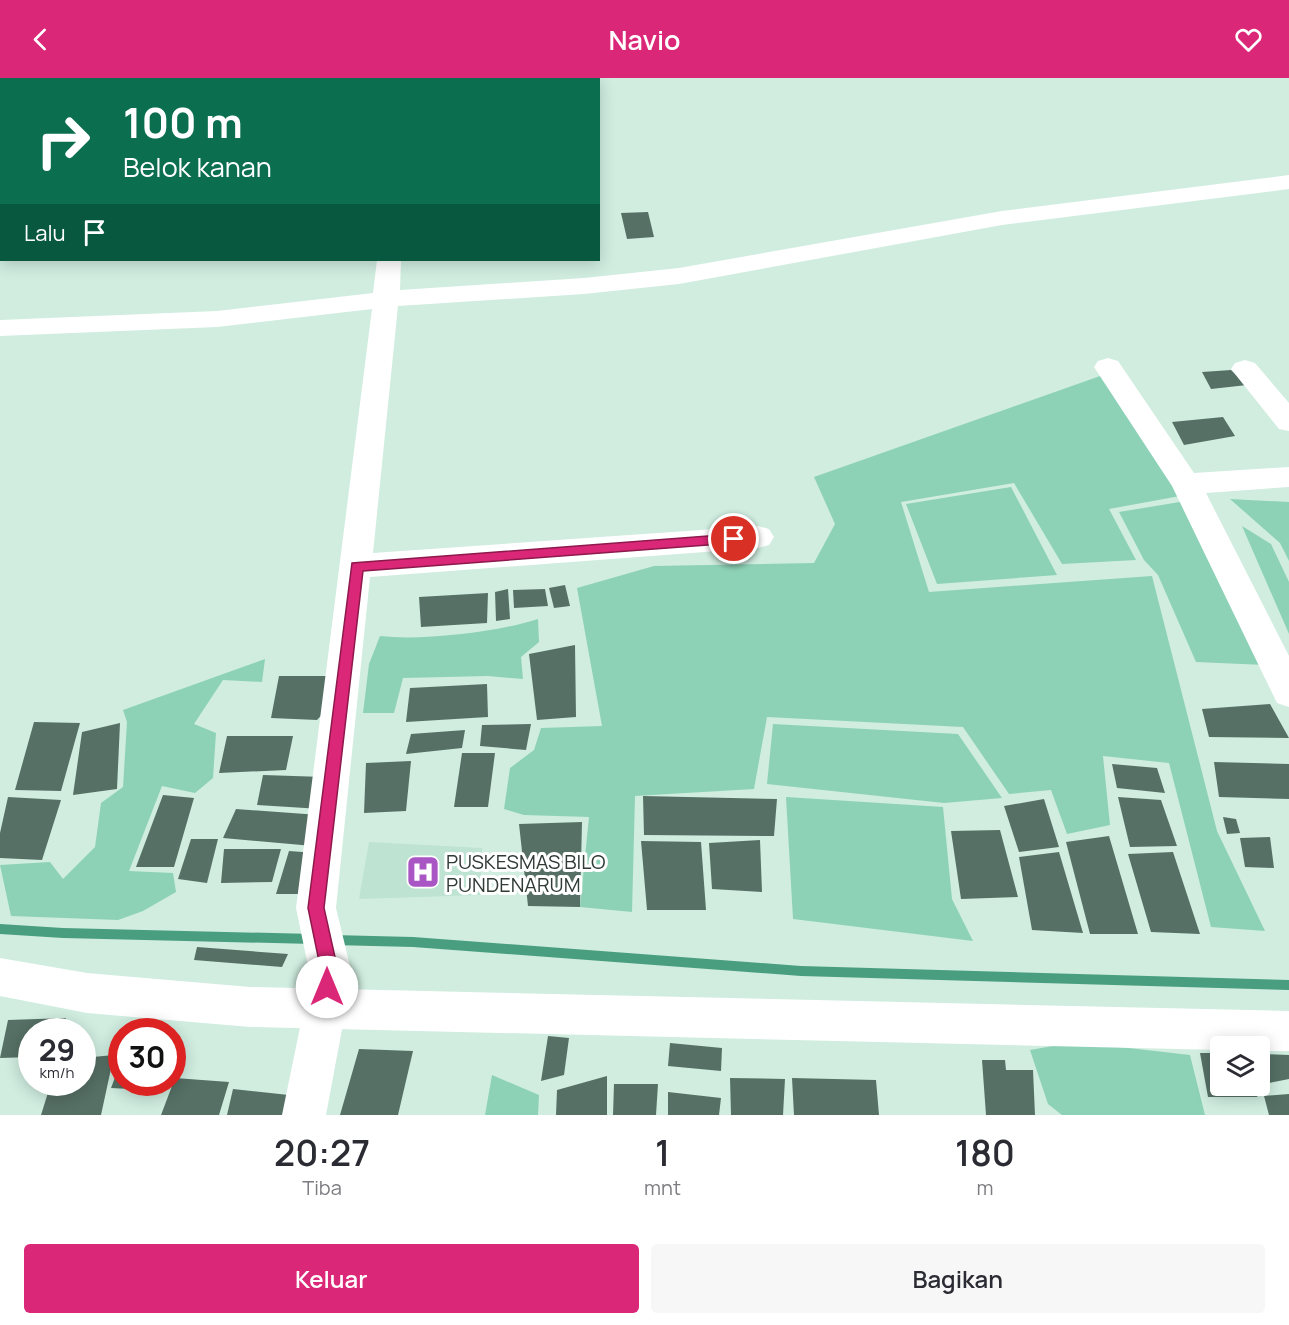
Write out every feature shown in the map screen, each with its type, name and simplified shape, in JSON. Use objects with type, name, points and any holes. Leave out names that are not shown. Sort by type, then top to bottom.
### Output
[{"type":"street","points":[[0,328],[217,319],[386,299],[584,286],[679,276],[1002,219],[1289,182]]},
{"type":"street","points":[[304,1115],[325,1008],[329,966],[316,908],[389,261]]},
{"type":"street","points":[[1108,367],[1185,484],[1259,628],[1289,693]]},
{"type":"street","points":[[1245,369],[1289,422]]},
{"type":"street","points":[[1185,484],[1289,477]]},
{"type":"street","points":[[356,566],[758,537]]},
{"type":"street","points":[[0,977],[87,993],[250,1007],[1289,1031]]},
{"type":"shaded area","name":"PUSKESMAS BILO PUNDENARUM","points":[[369,842],[482,848],[480,895],[359,899]]},
{"type":"green space","points":[[1103,375],[1180,496],[1109,509],[1136,560],[1062,564],[1014,483],[901,502],[929,592],[1152,576],[1217,831],[1265,931],[1211,927],[1169,763],[1103,756],[1110,825],[1067,834],[1051,790],[1009,794],[963,727],[767,717],[754,789],[635,796],[632,912],[580,907],[589,817],[524,815],[504,809],[510,768],[534,750],[541,728],[602,726],[577,588],[654,566],[814,563],[835,524],[814,477]]},
{"type":"green space","points":[[1011,487],[1057,575],[937,584],[906,504]]},
{"type":"green space","points":[[1230,499],[1289,502],[1289,561],[1280,543]]},
{"type":"green space","points":[[1186,501],[1265,665],[1196,662],[1158,575],[1144,560],[1119,512]]},
{"type":"green space","points":[[1242,526],[1271,544],[1289,582],[1289,634]]},
{"type":"green space","points":[[538,619],[539,642],[521,657],[523,679],[488,676],[403,678],[394,713],[363,713],[369,664],[380,636],[417,637],[460,634],[502,628]]},
{"type":"green space","points":[[265,659],[262,682],[223,680],[194,724],[216,733],[213,778],[195,793],[162,786],[129,871],[173,873],[176,892],[143,911],[118,920],[11,916],[0,865],[50,862],[63,879],[95,847],[101,803],[123,787],[127,722],[123,710]]},
{"type":"green space","points":[[773,724],[958,734],[1002,798],[944,803],[767,784]]},
{"type":"green space","points":[[786,797],[943,807],[952,899],[973,941],[793,919]]},
{"type":"green space","points":[[1076,1042],[1190,1055],[1205,1115],[1062,1115],[1048,1104],[1030,1050]]},
{"type":"green space","points":[[492,1075],[539,1095],[538,1115],[485,1115]]},
{"type":"building","points":[[648,212],[654,237],[627,239],[621,213]]},
{"type":"building","points":[[1231,370],[1247,385],[1211,389],[1202,372]]},
{"type":"building","points":[[1223,417],[1235,436],[1184,445],[1172,422]]},
{"type":"building","points":[[565,585],[570,606],[554,608],[549,588]]},
{"type":"building","points":[[508,589],[510,619],[496,621],[495,592]]},
{"type":"building","points":[[545,589],[548,606],[514,608],[513,590]]},
{"type":"building","points":[[488,593],[487,623],[421,627],[419,597]]},
{"type":"building","points":[[575,645],[576,717],[537,720],[529,654]]},
{"type":"building","points":[[279,676],[326,676],[330,706],[317,720],[271,718]]},
{"type":"building","points":[[487,684],[488,717],[406,722],[410,688]]},
{"type":"building","points":[[1270,704],[1289,738],[1209,737],[1202,709]]},
{"type":"building","points":[[34,722],[80,723],[61,791],[15,790]]},
{"type":"building","points":[[120,723],[117,789],[73,795],[82,732]]},
{"type":"building","points":[[531,724],[526,750],[480,746],[482,725]]},
{"type":"building","points":[[465,730],[462,748],[406,754],[411,734]]},
{"type":"building","points":[[227,736],[293,736],[286,770],[219,773]]},
{"type":"building","points":[[462,753],[495,753],[488,807],[454,807]]},
{"type":"building","points":[[411,761],[406,811],[364,813],[366,763]]},
{"type":"building","points":[[1214,762],[1289,764],[1289,799],[1219,797]]},
{"type":"building","points":[[1112,764],[1157,768],[1165,793],[1117,788]]},
{"type":"building","points":[[263,775],[324,777],[321,809],[257,805]]},
{"type":"building","points":[[163,795],[194,798],[174,867],[136,867]]},
{"type":"building","points":[[643,796],[777,799],[774,836],[644,835]]},
{"type":"building","points":[[8,797],[61,800],[42,860],[0,858],[0,833]]},
{"type":"building","points":[[1118,797],[1161,800],[1177,846],[1130,847]]},
{"type":"building","points":[[1044,799],[1059,847],[1019,852],[1004,806]]},
{"type":"building","points":[[236,809],[319,815],[313,846],[223,838]]},
{"type":"building","points":[[1223,817],[1236,819],[1240,833],[1227,834]]},
{"type":"building","points":[[582,822],[580,907],[528,906],[519,824]]},
{"type":"building","points":[[1000,830],[1018,897],[961,899],[951,831]]},
{"type":"building","points":[[1109,836],[1138,934],[1090,934],[1066,842]]},
{"type":"building","points":[[1270,837],[1274,868],[1245,867],[1240,838]]},
{"type":"building","points":[[191,839],[218,839],[207,883],[178,879]]},
{"type":"building","points":[[760,840],[762,892],[712,889],[709,843]]},
{"type":"building","points":[[641,841],[701,842],[706,910],[647,910]]},
{"type":"building","points":[[224,849],[281,849],[272,882],[221,883]]},
{"type":"building","points":[[289,851],[316,853],[307,894],[276,894]]},
{"type":"building","points":[[1059,852],[1083,933],[1032,930],[1019,857]]},
{"type":"building","points":[[1173,852],[1200,934],[1151,932],[1128,854]]},
{"type":"building","points":[[197,947],[288,954],[282,967],[194,960]]},
{"type":"building","points":[[8,1020],[18,1020],[18,1057],[0,1058]]},
{"type":"building","points":[[548,1036],[569,1038],[564,1075],[541,1081]]},
{"type":"building","points":[[670,1043],[722,1048],[721,1071],[668,1066]]},
{"type":"building","points":[[359,1049],[413,1051],[398,1115],[340,1115]]},
{"type":"building","points":[[1200,1053],[1210,1053],[1210,1096],[1258,1096],[1257,1097],[1208,1097]]},
{"type":"building","points":[[1270,1054],[1289,1055],[1289,1079],[1270,1083]]},
{"type":"building","points":[[108,1056],[108,1083],[101,1115],[41,1115],[47,1096],[96,1096],[96,1057]]},
{"type":"building","points":[[982,1060],[1005,1060],[1006,1070],[1033,1070],[1035,1115],[986,1115]]},
{"type":"building","points":[[607,1076],[607,1115],[556,1115],[557,1090]]},
{"type":"building","points":[[730,1078],[785,1079],[783,1115],[731,1115]]},
{"type":"building","points":[[792,1078],[876,1080],[879,1115],[794,1115]]},
{"type":"building","points":[[186,1079],[229,1082],[219,1115],[161,1115],[168,1096],[186,1096]]},
{"type":"building","points":[[614,1084],[658,1084],[656,1115],[613,1115]]},
{"type":"building","points":[[233,1089],[298,1096],[294,1115],[227,1115]]},
{"type":"building","points":[[668,1092],[721,1098],[719,1115],[668,1115]]},
{"type":"building","points":[[1289,1094],[1289,1115],[1269,1115],[1264,1096]]},
{"type":"waterway","points":[[0,929],[63,933],[313,939]]},
{"type":"waterway","points":[[333,940],[413,942],[801,971],[1289,985]]},
{"type":"place","name":"PUSKESMAS BILO PUNDENARUM","points":[[423,872]]},
{"type":"route","points":[[327,987],[329,966],[316,908],[356,566],[734,539]]}]
